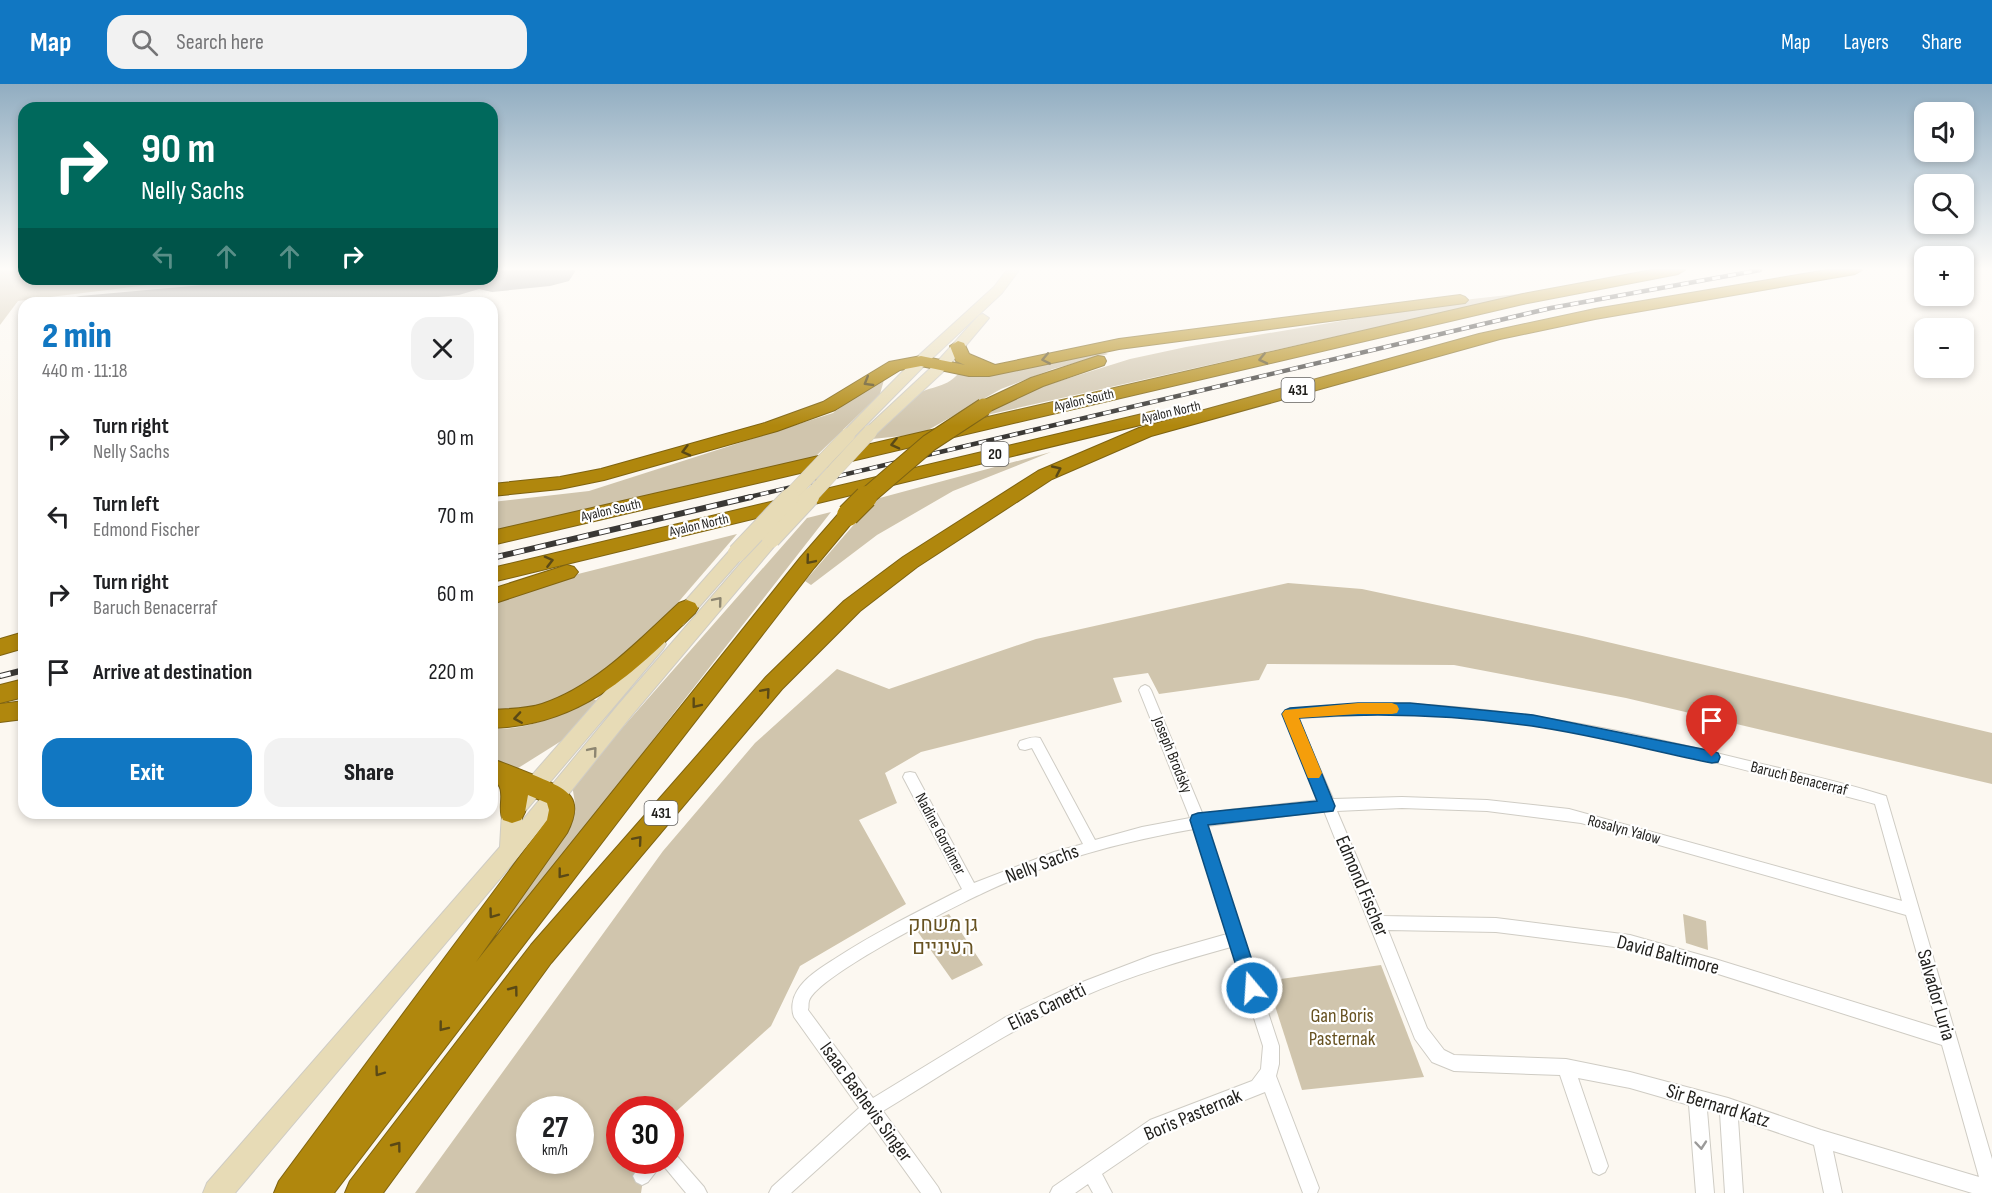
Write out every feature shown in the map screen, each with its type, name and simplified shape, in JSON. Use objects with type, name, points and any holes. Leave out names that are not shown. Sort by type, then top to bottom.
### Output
[{"type":"highway","points":[[498,489],[560,483],[604,474],[761,429],[829,406],[895,366],[921,361],[969,371],[1004,368],[1119,344],[1299,322]]},
{"type":"highway","name":"431","points":[[313,1193],[807,563],[848,515],[899,465],[929,441],[984,407],[1037,382],[1108,358],[1315,322]]},
{"type":"highway","name":"Ayalon South","points":[[498,537],[1424,322]]},
{"type":"highway","name":"Ayalon North","points":[[498,574],[1557,322]]},
{"type":"highway","name":"431","points":[[362,1193],[541,954],[728,735],[774,683],[831,625],[910,562],[1045,476],[1099,450],[1145,432],[1499,334]]},
{"type":"highway","points":[[958,346],[962,357],[978,365],[1004,368]]},
{"type":"highway","points":[[498,595],[544,578],[1041,448],[1091,431]]},
{"type":"highway","points":[[498,718],[532,715],[584,694],[634,658],[687,608]]},
{"type":"highway","points":[[0,649],[18,642]]},
{"type":"highway","points":[[0,649],[18,646]]},
{"type":"highway","points":[[0,694],[18,690]]},
{"type":"highway","points":[[0,713],[18,711]]},
{"type":"highway","points":[[291,1193],[558,825],[562,809],[561,802],[545,791],[499,771]]},
{"type":"highway","points":[[499,771],[513,783],[516,795],[512,812]]},
{"type":"street","points":[[217,1193],[511,850],[545,791],[592,722],[687,608],[849,435],[921,361],[964,322]]},
{"type":"street","points":[[511,850],[512,812],[545,791],[771,539],[870,432],[941,366],[978,322]]},
{"type":"street","name":"Joseph Brodsky","points":[[1145,690],[1198,820],[1271,1046],[1272,1063],[1268,1078]]},
{"type":"street","name":"Baruch Benacerraf","points":[[1290,714],[1358,708],[1410,709],[1533,721],[1691,752],[1881,801]]},
{"type":"street","name":"Edmond Fischer","points":[[1290,714],[1421,1034],[1438,1056]]},
{"type":"street","points":[[1025,745],[1035,742],[1090,846]]},
{"type":"street","name":"Nadine Gordimer","points":[[910,777],[971,891]]},
{"type":"street","name":"Salvador Luria","points":[[1881,801],[1992,1190]]},
{"type":"street","name":"Rosalyn Yalow","points":[[1327,806],[1413,803],[1570,816],[1912,910]]},
{"type":"street","name":"Nelly Sachs","points":[[800,1012],[802,997],[813,983],[913,921],[971,891],[1090,846],[1198,820],[1327,806]]},
{"type":"street","name":"David Baltimore","points":[[1377,923],[1496,925],[1630,942],[1949,1039]]},
{"type":"street","name":"Elias Canetti","points":[[778,1193],[872,1108],[1010,1024],[1078,991],[1153,962],[1236,939]]},
{"type":"street","name":"Isaac Bashevis Singer","points":[[800,1012],[932,1193]]},
{"type":"street","name":"Sir Bernard Katz","points":[[1438,1056],[1454,1064],[1566,1067],[1630,1080],[1728,1107],[1821,1139],[1992,1190]]},
{"type":"street","points":[[1566,1067],[1599,1166]]},
{"type":"street","points":[[1268,1078],[1310,1188]]},
{"type":"street","name":"Boris Pasternak","points":[[1059,1193],[1156,1126],[1258,1088],[1268,1078]]},
{"type":"street","points":[[1697,1098],[1704,1193]]},
{"type":"street","points":[[1728,1107],[1734,1193]]},
{"type":"street","points":[[1821,1139],[1833,1193]]},
{"type":"street","points":[[1090,1171],[1103,1193]]},
{"type":"street","points":[[681,1174],[698,1193]]},
{"type":"green space","points":[[1336,322],[1402,322],[982,416],[1031,390],[1130,359],[1186,347]]},
{"type":"green space","points":[[1101,351],[1108,354],[1053,369],[1001,389],[921,434],[872,439],[912,397],[942,385],[958,374]]},
{"type":"green space","points":[[882,376],[884,380],[880,394],[813,459],[498,532],[498,501],[589,491],[833,413]]},
{"type":"green space","points":[[1051,452],[953,491],[877,535],[811,585],[805,581],[876,499]]},
{"type":"green space","points":[[831,512],[401,1062],[572,815],[575,803],[572,785],[807,518]]},
{"type":"green space","points":[[737,534],[656,628],[592,682],[542,705],[498,711],[498,600],[570,576]]},
{"type":"green space","points":[[1288,583],[1362,589],[1582,636],[1992,733],[1992,784],[1626,698],[1454,665],[1267,664],[1259,680],[1159,694],[1148,673],[1113,678],[1122,702],[921,752],[885,773],[897,803],[859,820],[906,904],[800,966],[771,1026],[684,1104],[684,1096],[606,1096],[606,1174],[644,1174],[641,1193],[415,1193],[663,851],[755,743],[837,669],[889,689],[1036,639]]},
{"type":"green space","points":[[590,698],[600,702],[566,738],[515,770],[498,763],[498,729],[543,721]]},
{"type":"green space","name":"גן משחק העיניים","points":[[949,914],[983,965],[952,980],[915,928]]},
{"type":"green space","points":[[1683,914],[1706,921],[1708,950],[1686,943]]},
{"type":"green space","name":"Gan Boris Pasternak","points":[[1381,965],[1424,1077],[1302,1090],[1267,981]]},
{"type":"railway","points":[[745,498],[1493,322]]},
{"type":"railway","points":[[498,557],[751,497]]},
{"type":"railway","points":[[0,676],[18,672]]},
{"type":"slow traffic","points":[[1314,773],[1290,714],[1358,708],[1392,709]]},
{"type":"route","points":[[1252,988],[1198,820],[1327,806],[1290,714],[1358,708],[1410,709],[1468,714],[1533,721],[1712,757]]}]
